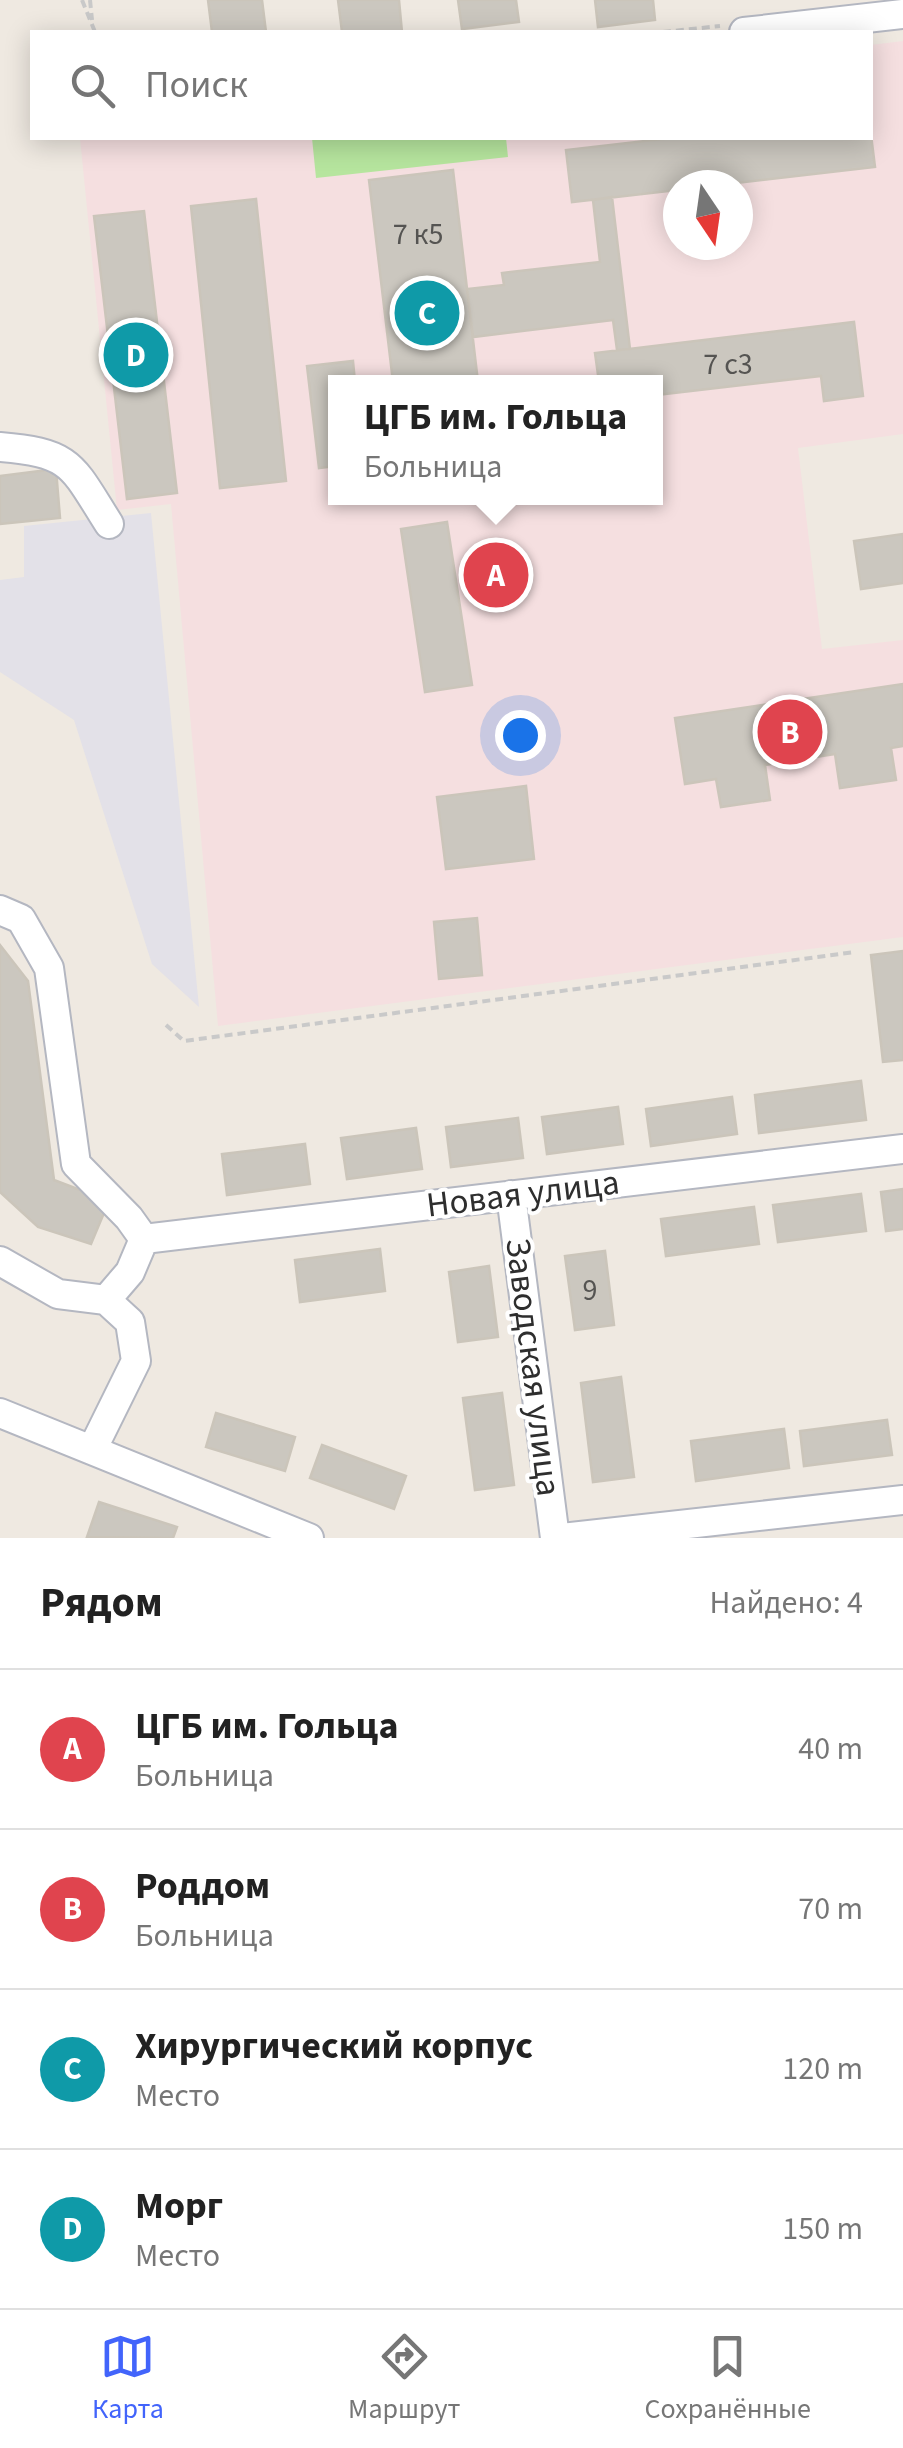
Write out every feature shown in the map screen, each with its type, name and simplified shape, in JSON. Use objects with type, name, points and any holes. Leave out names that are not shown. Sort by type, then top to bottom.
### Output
[{"type":"street","points":[[762,30],[903,14]]},
{"type":"street","points":[[0,448],[42,450],[72,467],[109,524]]},
{"type":"street","points":[[0,910],[21,919],[49,968],[76,1164],[144,1238],[130,1272],[106,1300]]},
{"type":"street","name":"Новая улица","points":[[144,1238],[903,1149]]},
{"type":"street","name":"Заводская улица","points":[[511,1195],[558,1538]]},
{"type":"street","points":[[0,1261],[58,1294],[106,1300],[130,1322],[136,1361],[92,1450]]},
{"type":"street","points":[[0,1413],[309,1538]]},
{"type":"street","points":[[558,1538],[903,1500]]},
{"type":"path","points":[[82,0],[94,30]]},
{"type":"path","points":[[90,0],[92,25]]},
{"type":"path","points":[[166,1025],[184,1041],[855,952]]},
{"type":"shaded area","points":[[903,41],[903,434],[798,448],[822,649],[903,640],[903,937],[218,1026],[171,504],[117,510],[80,140],[873,140],[873,45]]},
{"type":"shaded area","points":[[151,513],[199,1007],[152,964],[74,720],[0,672],[0,580],[24,577],[24,526]]},
{"type":"green space","points":[[312,140],[506,140],[508,157],[316,178]]},
{"type":"building","points":[[208,0],[262,0],[266,30],[212,30]]},
{"type":"building","points":[[338,0],[399,0],[402,30],[342,30]]},
{"type":"building","points":[[458,0],[516,0],[519,22],[462,29]]},
{"type":"building","points":[[595,0],[653,0],[655,20],[598,27]]},
{"type":"building","points":[[654,140],[872,140],[875,167],[753,181],[753,170],[663,170],[663,192],[572,202],[566,150]]},
{"type":"building","points":[[453,170],[477,375],[392,375],[369,180]]},
{"type":"building","points":[[612,197],[630,349],[617,350],[613,320],[473,337],[467,289],[504,285],[502,273],[600,262],[593,200]]},
{"type":"building","points":[[256,199],[286,481],[220,488],[191,206]]},
{"type":"building","points":[[144,211],[177,493],[127,499],[94,216]]},
{"type":"building","points":[[854,322],[863,396],[824,401],[821,376],[663,394],[663,375],[598,375],[595,353]]},
{"type":"building","points":[[353,361],[354,375],[328,375],[328,467],[319,468],[307,366]]},
{"type":"building","points":[[56,469],[60,518],[0,524],[0,476]]},
{"type":"building","points":[[447,522],[472,685],[425,692],[401,529]]},
{"type":"building","points":[[903,534],[903,583],[861,589],[854,541]]},
{"type":"building","points":[[903,684],[903,746],[891,748],[896,780],[840,788],[835,754],[765,765],[770,800],[721,807],[716,779],[685,784],[675,718]]},
{"type":"building","points":[[526,786],[534,859],[446,869],[437,797]]},
{"type":"building","points":[[477,918],[482,975],[439,979],[434,922]]},
{"type":"building","points":[[0,945],[28,981],[54,1180],[109,1201],[91,1244],[38,1227],[0,1192]]},
{"type":"building","points":[[903,951],[903,1060],[883,1062],[871,955]]},
{"type":"building","points":[[861,1081],[866,1120],[759,1133],[755,1095]]},
{"type":"building","points":[[732,1097],[737,1134],[651,1146],[646,1109]]},
{"type":"building","points":[[618,1107],[623,1144],[547,1154],[542,1117]]},
{"type":"building","points":[[518,1118],[523,1158],[451,1167],[446,1127]]},
{"type":"building","points":[[416,1128],[422,1169],[347,1179],[341,1138]]},
{"type":"building","points":[[305,1144],[310,1184],[227,1195],[222,1154]]},
{"type":"building","points":[[903,1189],[903,1229],[886,1231],[881,1192]]},
{"type":"building","points":[[861,1194],[866,1231],[778,1242],[773,1205]]},
{"type":"building","points":[[754,1207],[759,1244],[666,1256],[661,1219]]},
{"type":"building","points":[[380,1249],[385,1291],[300,1302],[295,1260]]},
{"type":"building","points":[[605,1251],[614,1325],[575,1330],[565,1256]]},
{"type":"building","points":[[489,1266],[498,1337],[458,1342],[449,1272]]},
{"type":"building","points":[[621,1377],[634,1477],[593,1482],[581,1383]]},
{"type":"building","points":[[502,1393],[514,1485],[475,1490],[463,1398]]},
{"type":"building","points":[[216,1413],[295,1437],[285,1471],[206,1447]]},
{"type":"building","points":[[887,1420],[892,1455],[804,1466],[800,1431]]},
{"type":"building","points":[[784,1429],[789,1468],[696,1481],[691,1441]]},
{"type":"building","points":[[322,1445],[406,1476],[394,1509],[310,1478]]},
{"type":"building","points":[[99,1502],[177,1527],[173,1538],[87,1537]]},
{"type":"place","name":"Хирургический корпус","points":[[427,313]]},
{"type":"place","name":"Морг","points":[[136,355]]},
{"type":"place","name":"ЦГБ им. Гольца","points":[[496,575]]},
{"type":"place","name":"Роддом","points":[[790,732]]}]
